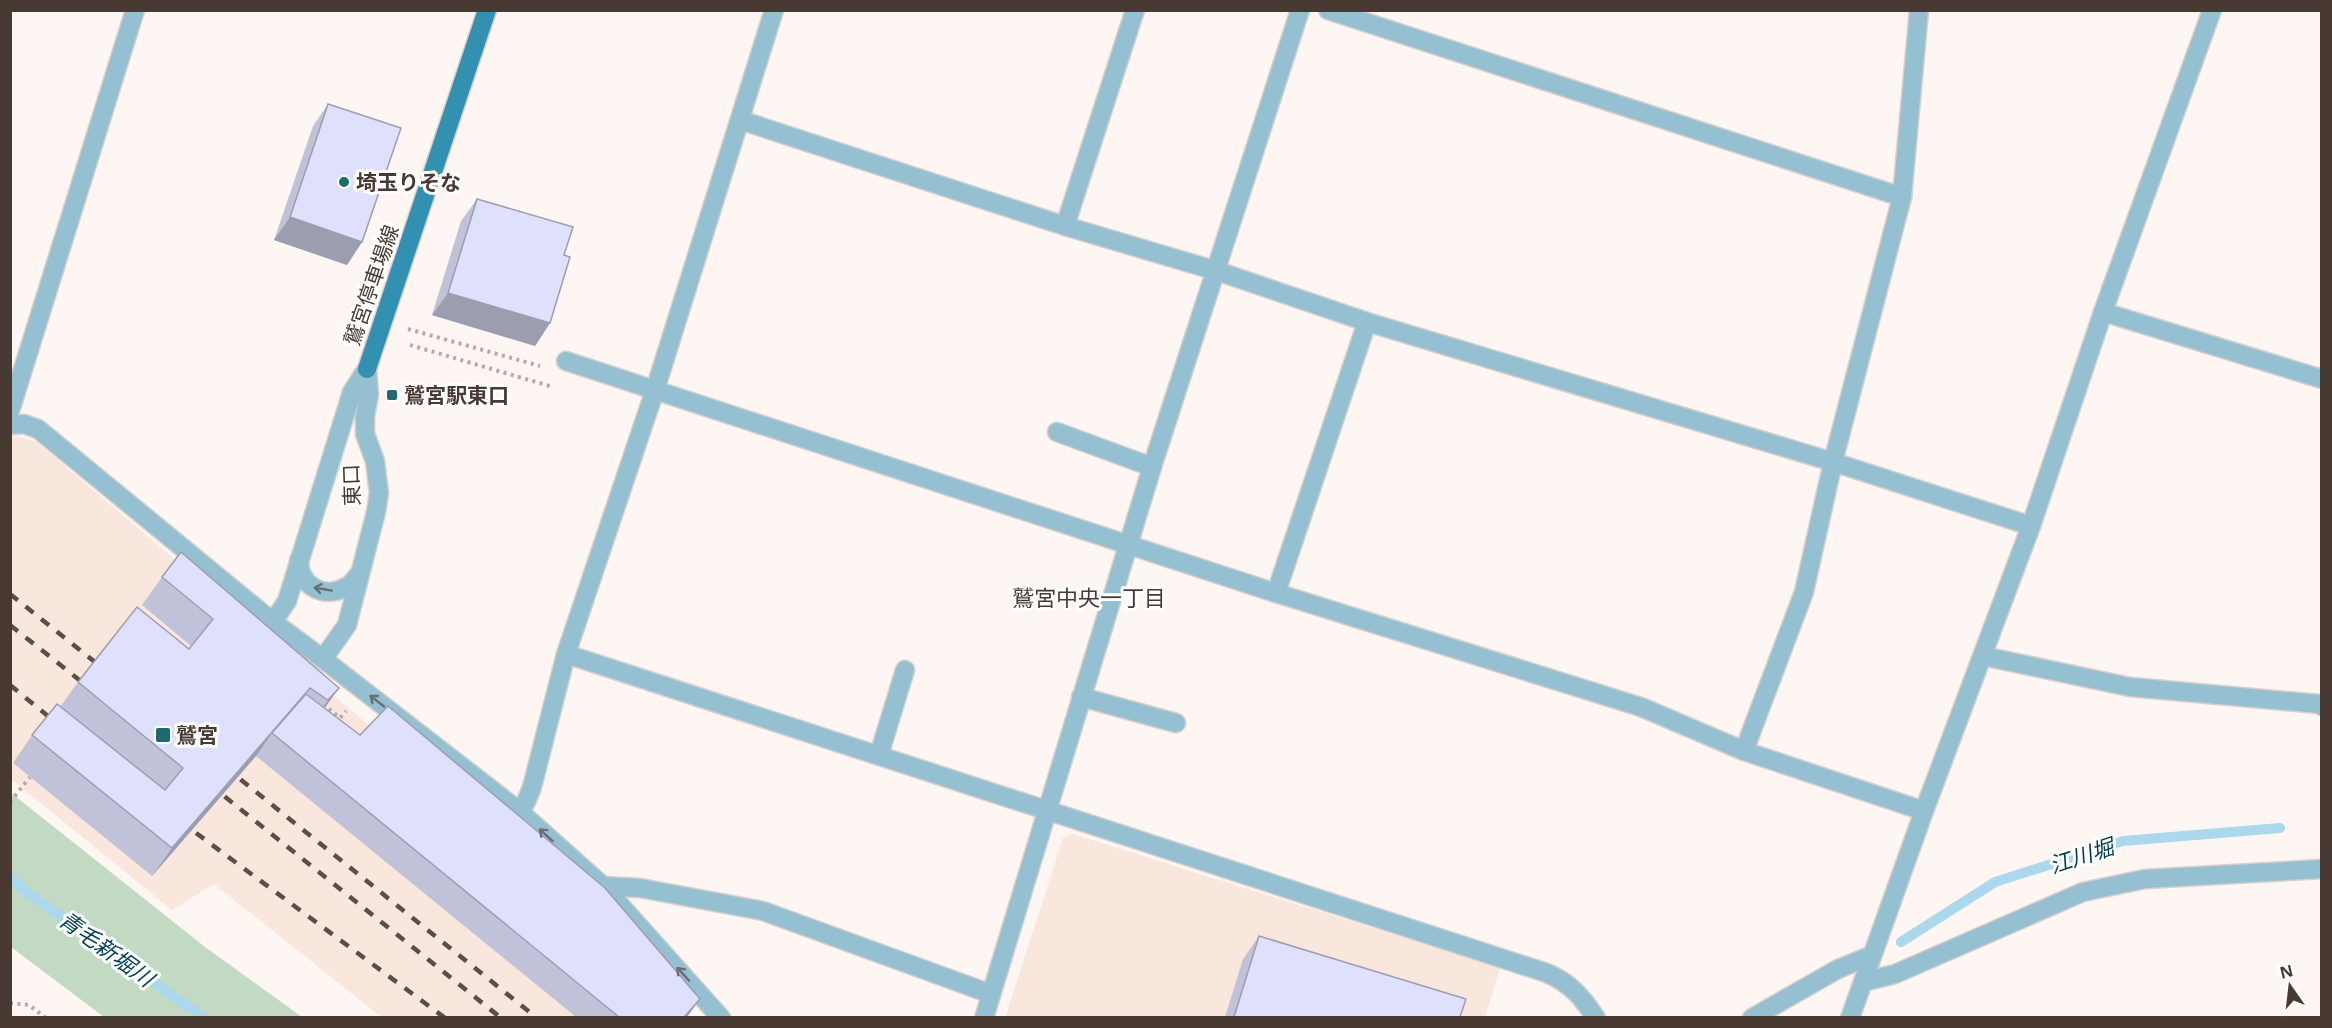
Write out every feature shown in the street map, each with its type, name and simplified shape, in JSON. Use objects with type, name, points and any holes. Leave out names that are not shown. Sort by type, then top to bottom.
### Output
[{"type":"main road","name":"鷲宮停車場線","points":[[367,369],[487,10]]},
{"type":"street","points":[[10,411],[135,10]]},
{"type":"street","points":[[519,811],[526,802],[532,787],[566,654],[655,390],[774,10]]},
{"type":"street","points":[[1065,226],[1135,10]]},
{"type":"street","points":[[984,1017],[1152,467],[1300,10]]},
{"type":"street","points":[[1328,10],[1902,197]]},
{"type":"street","points":[[1744,751],[1804,592],[1833,462],[1902,197],[1919,10]]},
{"type":"street","points":[[1850,1017],[1870,956],[2031,526],[2103,312],[2212,10]]},
{"type":"street","points":[[740,120],[1065,226],[1217,271],[1367,322],[1833,462],[2031,526]]},
{"type":"street","points":[[2103,312],[2322,379]]},
{"type":"street","points":[[1276,593],[1367,322]]},
{"type":"street","points":[[566,361],[1129,543],[1276,593],[1641,707],[1744,751],[1924,811]]},
{"type":"street","name":"東口","points":[[273,622],[286,601],[352,392],[367,369]]},
{"type":"street","name":"東口","points":[[323,659],[347,625],[379,493],[375,461],[365,434],[369,394],[367,369]]},
{"type":"street","points":[[10,425],[24,424],[38,429],[273,622],[519,811],[603,886],[721,1017]]},
{"type":"street","points":[[1057,432],[1152,467]]},
{"type":"street","points":[[299,558],[299,570],[305,582],[316,590],[338,591],[348,586],[360,573]]},
{"type":"street","points":[[566,654],[1547,973],[1564,981],[1582,997],[1596,1017]]},
{"type":"street","points":[[1983,656],[2130,687],[2322,706]]},
{"type":"street","points":[[879,755],[905,670]]},
{"type":"street","points":[[1082,697],[1176,723]]},
{"type":"street","points":[[1863,982],[1895,974],[2083,892],[2145,879],[2322,869]]},
{"type":"street","points":[[603,886],[640,888],[763,910],[991,994]]},
{"type":"street","points":[[1752,1017],[1838,969],[1870,956]]},
{"type":"path","points":[[414,330],[550,368],[566,361]]},
{"type":"path","points":[[410,345],[554,387]]},
{"type":"path","points":[[322,703],[340,718],[348,709]]},
{"type":"path","points":[[10,802],[30,777]]},
{"type":"path","points":[[10,1002],[29,1005],[46,1017]]},
{"type":"shaded area","points":[[10,434],[37,442],[372,728],[686,1017],[381,1017],[214,884],[172,910],[11,779]]},
{"type":"shaded area","points":[[1073,834],[1500,968],[1485,1017],[1005,1018],[1063,838]]},
{"type":"green space","points":[[10,792],[205,947],[302,1017],[104,1017],[11,947]]},
{"type":"building","points":[[328,104],[401,128],[362,242],[290,217]]},
{"type":"building","points":[[477,199],[573,227],[564,255],[570,257],[550,323],[448,293]]},
{"type":"building","points":[[181,552],[339,688],[328,700],[310,688],[172,848],[32,735],[57,704],[165,790],[183,768],[78,682],[137,607],[189,649],[213,619],[162,577]]},
{"type":"building","points":[[306,694],[360,735],[388,706],[605,888],[700,999],[684,1017],[619,1017],[272,733]]},
{"type":"building","points":[[1259,936],[1466,999],[1460,1017],[1234,1017]]},
{"type":"waterway","name":"江川堀","points":[[1901,942],[1995,882],[2123,841],[2280,828]]},
{"type":"waterway","name":"青毛新堀川","points":[[10,878],[204,1018]]},
{"type":"railway","points":[[10,594],[106,671]]},
{"type":"railway","points":[[10,625],[92,690]]},
{"type":"railway","points":[[10,685],[60,726]]},
{"type":"railway","points":[[225,767],[537,1018]]},
{"type":"railway","points":[[209,784],[501,1018]]},
{"type":"railway","points":[[180,821],[445,1018]]},
{"type":"place","name":"埼玉りそな","points":[[344,182]]},
{"type":"place","name":"鷲宮駅東口","points":[[392,395]]},
{"type":"place","name":"鷲宮","points":[[163,735]]},
{"type":"district","name":"鷲宮中央一丁目","points":[[1089,597]]}]
